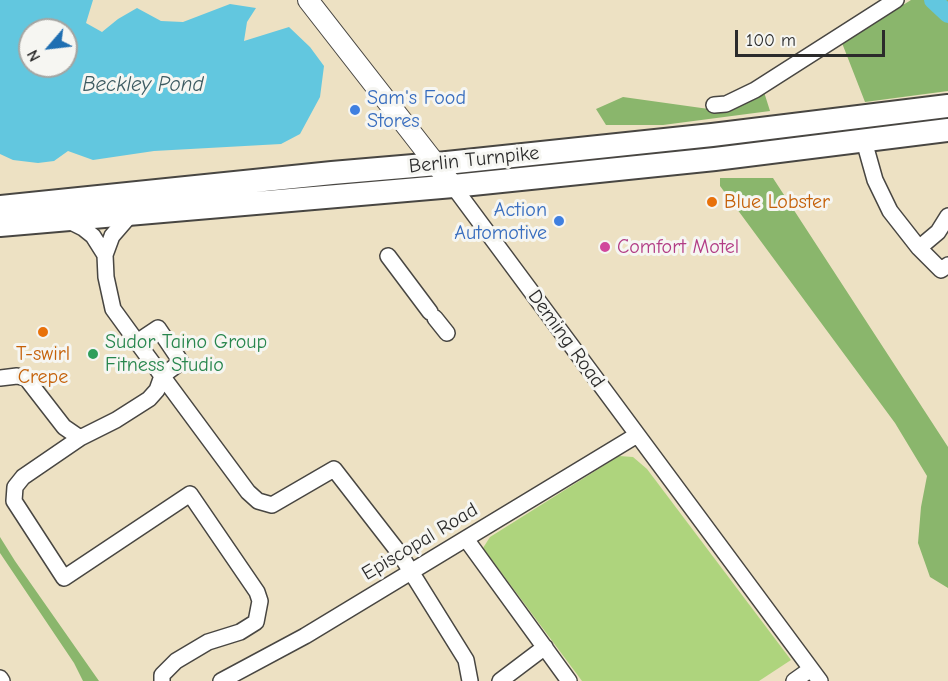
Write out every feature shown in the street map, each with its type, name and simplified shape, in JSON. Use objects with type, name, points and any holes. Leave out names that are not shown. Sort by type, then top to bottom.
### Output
[{"type":"highway","name":"Berlin Turnpike","points":[[0,207],[437,164],[746,131],[948,106]]},
{"type":"highway","name":"Berlin Turnpike","points":[[0,225],[453,186],[703,160],[948,130]]},
{"type":"main road","name":"Deming Road","points":[[308,0],[453,186]]},
{"type":"street","points":[[714,105],[739,99],[755,90],[896,0]]},
{"type":"street","points":[[864,141],[875,180],[890,211],[918,248],[946,272]]},
{"type":"street","name":"Deming Road","points":[[453,186],[815,675]]},
{"type":"street","points":[[131,214],[112,236],[105,255],[106,278],[113,309],[248,492],[258,501],[272,505],[334,469],[400,554],[466,660],[470,681]]},
{"type":"street","points":[[918,248],[938,232],[948,216]]},
{"type":"street","points":[[67,220],[93,236],[105,255]]},
{"type":"street","points":[[388,256],[447,333]]},
{"type":"street","points":[[137,342],[158,328],[181,363],[162,376],[157,390],[149,399],[80,438],[23,477],[15,487],[14,501],[64,578],[190,494],[257,592],[260,601],[256,622],[240,632],[208,642],[176,661],[162,675],[162,681]]},
{"type":"street","points":[[0,378],[17,376],[26,378],[64,427],[80,438]]},
{"type":"street","name":"Episcopal Road","points":[[221,681],[305,636],[637,435]]},
{"type":"street","points":[[466,539],[569,681]]},
{"type":"street","points":[[500,681],[545,647]]},
{"type":"street","points":[[794,681],[815,675]]},
{"type":"green space","points":[[911,0],[948,0],[948,91],[865,102],[842,43]]},
{"type":"green space","points":[[764,92],[770,111],[663,125],[606,125],[596,109],[623,97],[723,111]]},
{"type":"green space","points":[[720,178],[773,178],[948,447],[948,588],[930,577],[918,543],[921,507],[927,476],[895,423],[720,186]]},
{"type":"green space","points":[[619,456],[633,457],[647,469],[791,660],[759,681],[582,681],[483,548],[490,537]]},
{"type":"green space","points":[[0,537],[99,681],[83,681],[74,663],[0,553]]},
{"type":"water","name":"Beckley Pond","points":[[0,0],[93,0],[86,23],[102,32],[137,8],[161,21],[183,22],[230,4],[256,8],[247,22],[244,41],[289,27],[310,47],[324,66],[320,97],[300,134],[281,144],[154,151],[93,160],[68,151],[54,161],[38,163],[13,160],[0,154]]},
{"type":"waterway","points":[[933,0],[948,14]]},
{"type":"place","name":"Sam's Food Stores","points":[[355,110]]},
{"type":"place","name":"Blue Lobster","points":[[712,202]]},
{"type":"place","name":"Action Automotive","points":[[559,221]]},
{"type":"place","name":"Comfort Motel","points":[[605,247]]},
{"type":"place","name":"T-swirl Crepe","points":[[43,332]]},
{"type":"place","name":"Sudor Taino Group Fitness Studio","points":[[93,354]]}]
